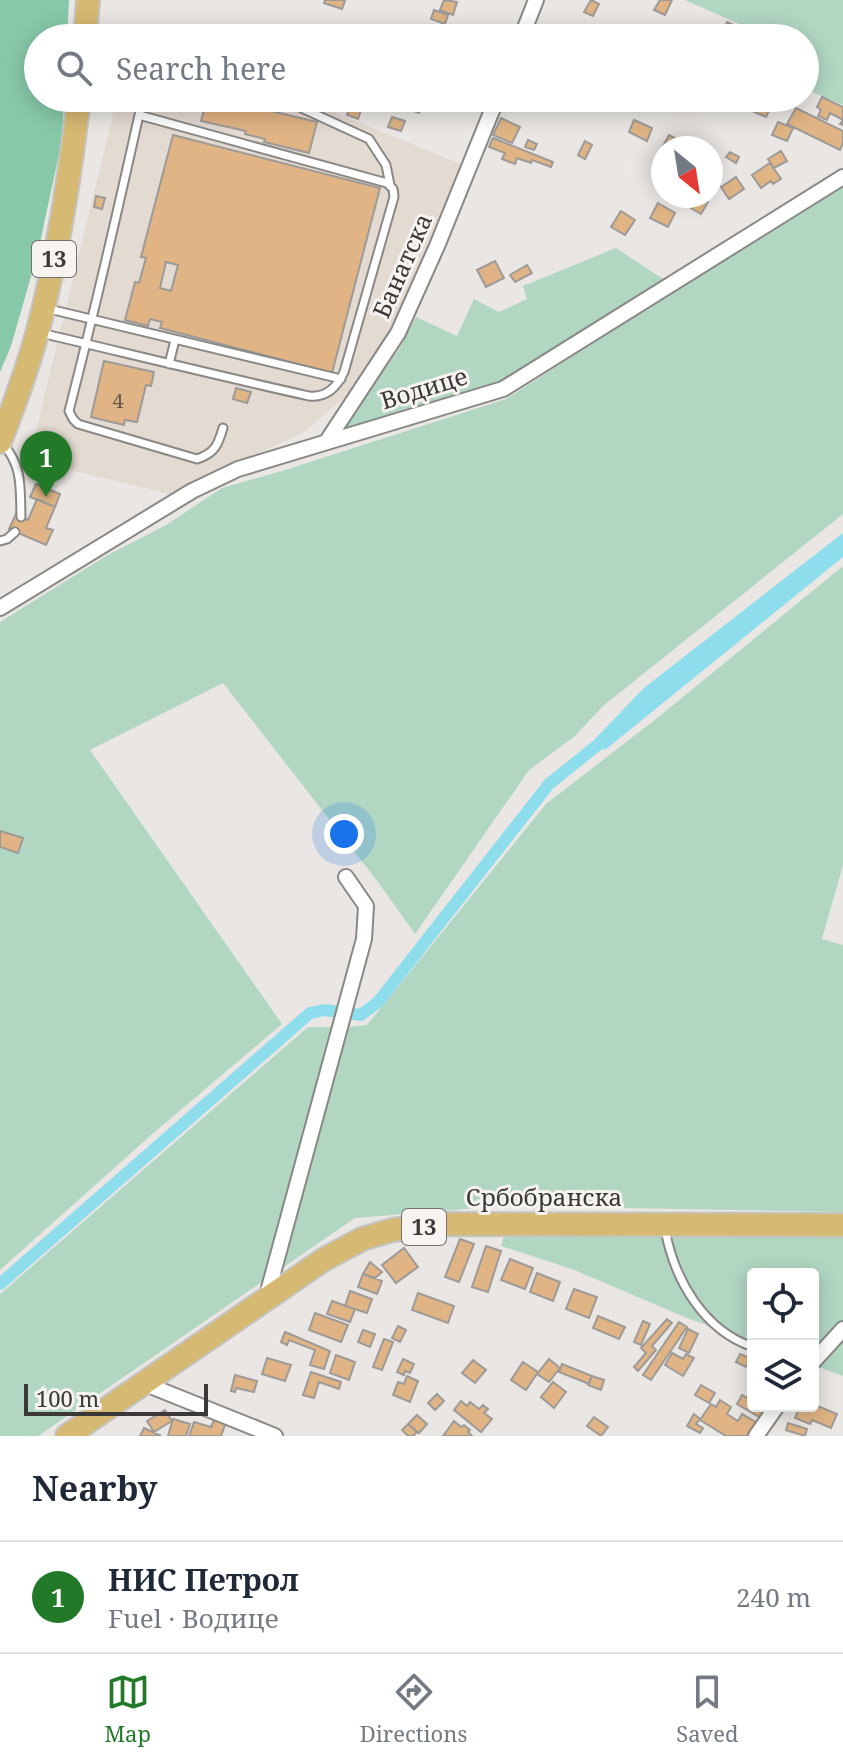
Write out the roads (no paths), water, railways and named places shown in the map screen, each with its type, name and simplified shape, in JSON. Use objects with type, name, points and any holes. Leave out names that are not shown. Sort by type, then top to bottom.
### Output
[{"type":"main road","points":[[86,24],[88,0]]},
{"type":"main road","name":"13","points":[[0,442],[43,307],[67,186],[77,112]]},
{"type":"main road","name":"Србобранска","points":[[67,1436],[336,1253],[362,1239],[392,1230],[463,1224],[843,1225]]},
{"type":"street","points":[[527,24],[536,0]]},
{"type":"street","name":"Банатска","points":[[327,441],[398,333],[491,112]]},
{"type":"street","name":"Водице","points":[[0,608],[192,491],[238,469],[503,389],[843,177]]},
{"type":"street","points":[[266,1299],[364,939],[366,906],[346,877]]},
{"type":"street","points":[[819,1355],[843,1329]]},
{"type":"street","points":[[143,1383],[275,1436]]},
{"type":"street","points":[[756,1436],[773,1412]]},
{"type":"lane","points":[[140,112],[69,411],[78,424],[197,459],[217,448],[223,428]]},
{"type":"lane","points":[[37,332],[315,397],[326,393],[341,379],[394,197],[386,165],[369,139],[310,112]]},
{"type":"lane","points":[[139,115],[390,186]]},
{"type":"lane","points":[[43,307],[341,379]]},
{"type":"lane","points":[[169,364],[175,340]]},
{"type":"lane","points":[[0,442],[19,471],[21,517]]},
{"type":"lane","points":[[0,541],[15,532]]},
{"type":"lane","points":[[664,1223],[674,1262],[690,1295],[721,1331],[747,1345]]},
{"type":"water","points":[[843,533],[843,557],[605,750],[595,739],[644,688]]},
{"type":"waterway","points":[[0,1284],[310,1013],[324,1010],[361,1015],[378,1002],[549,784],[610,735]]},
{"type":"place","name":"НИС Петрол","points":[[46,497]]}]
